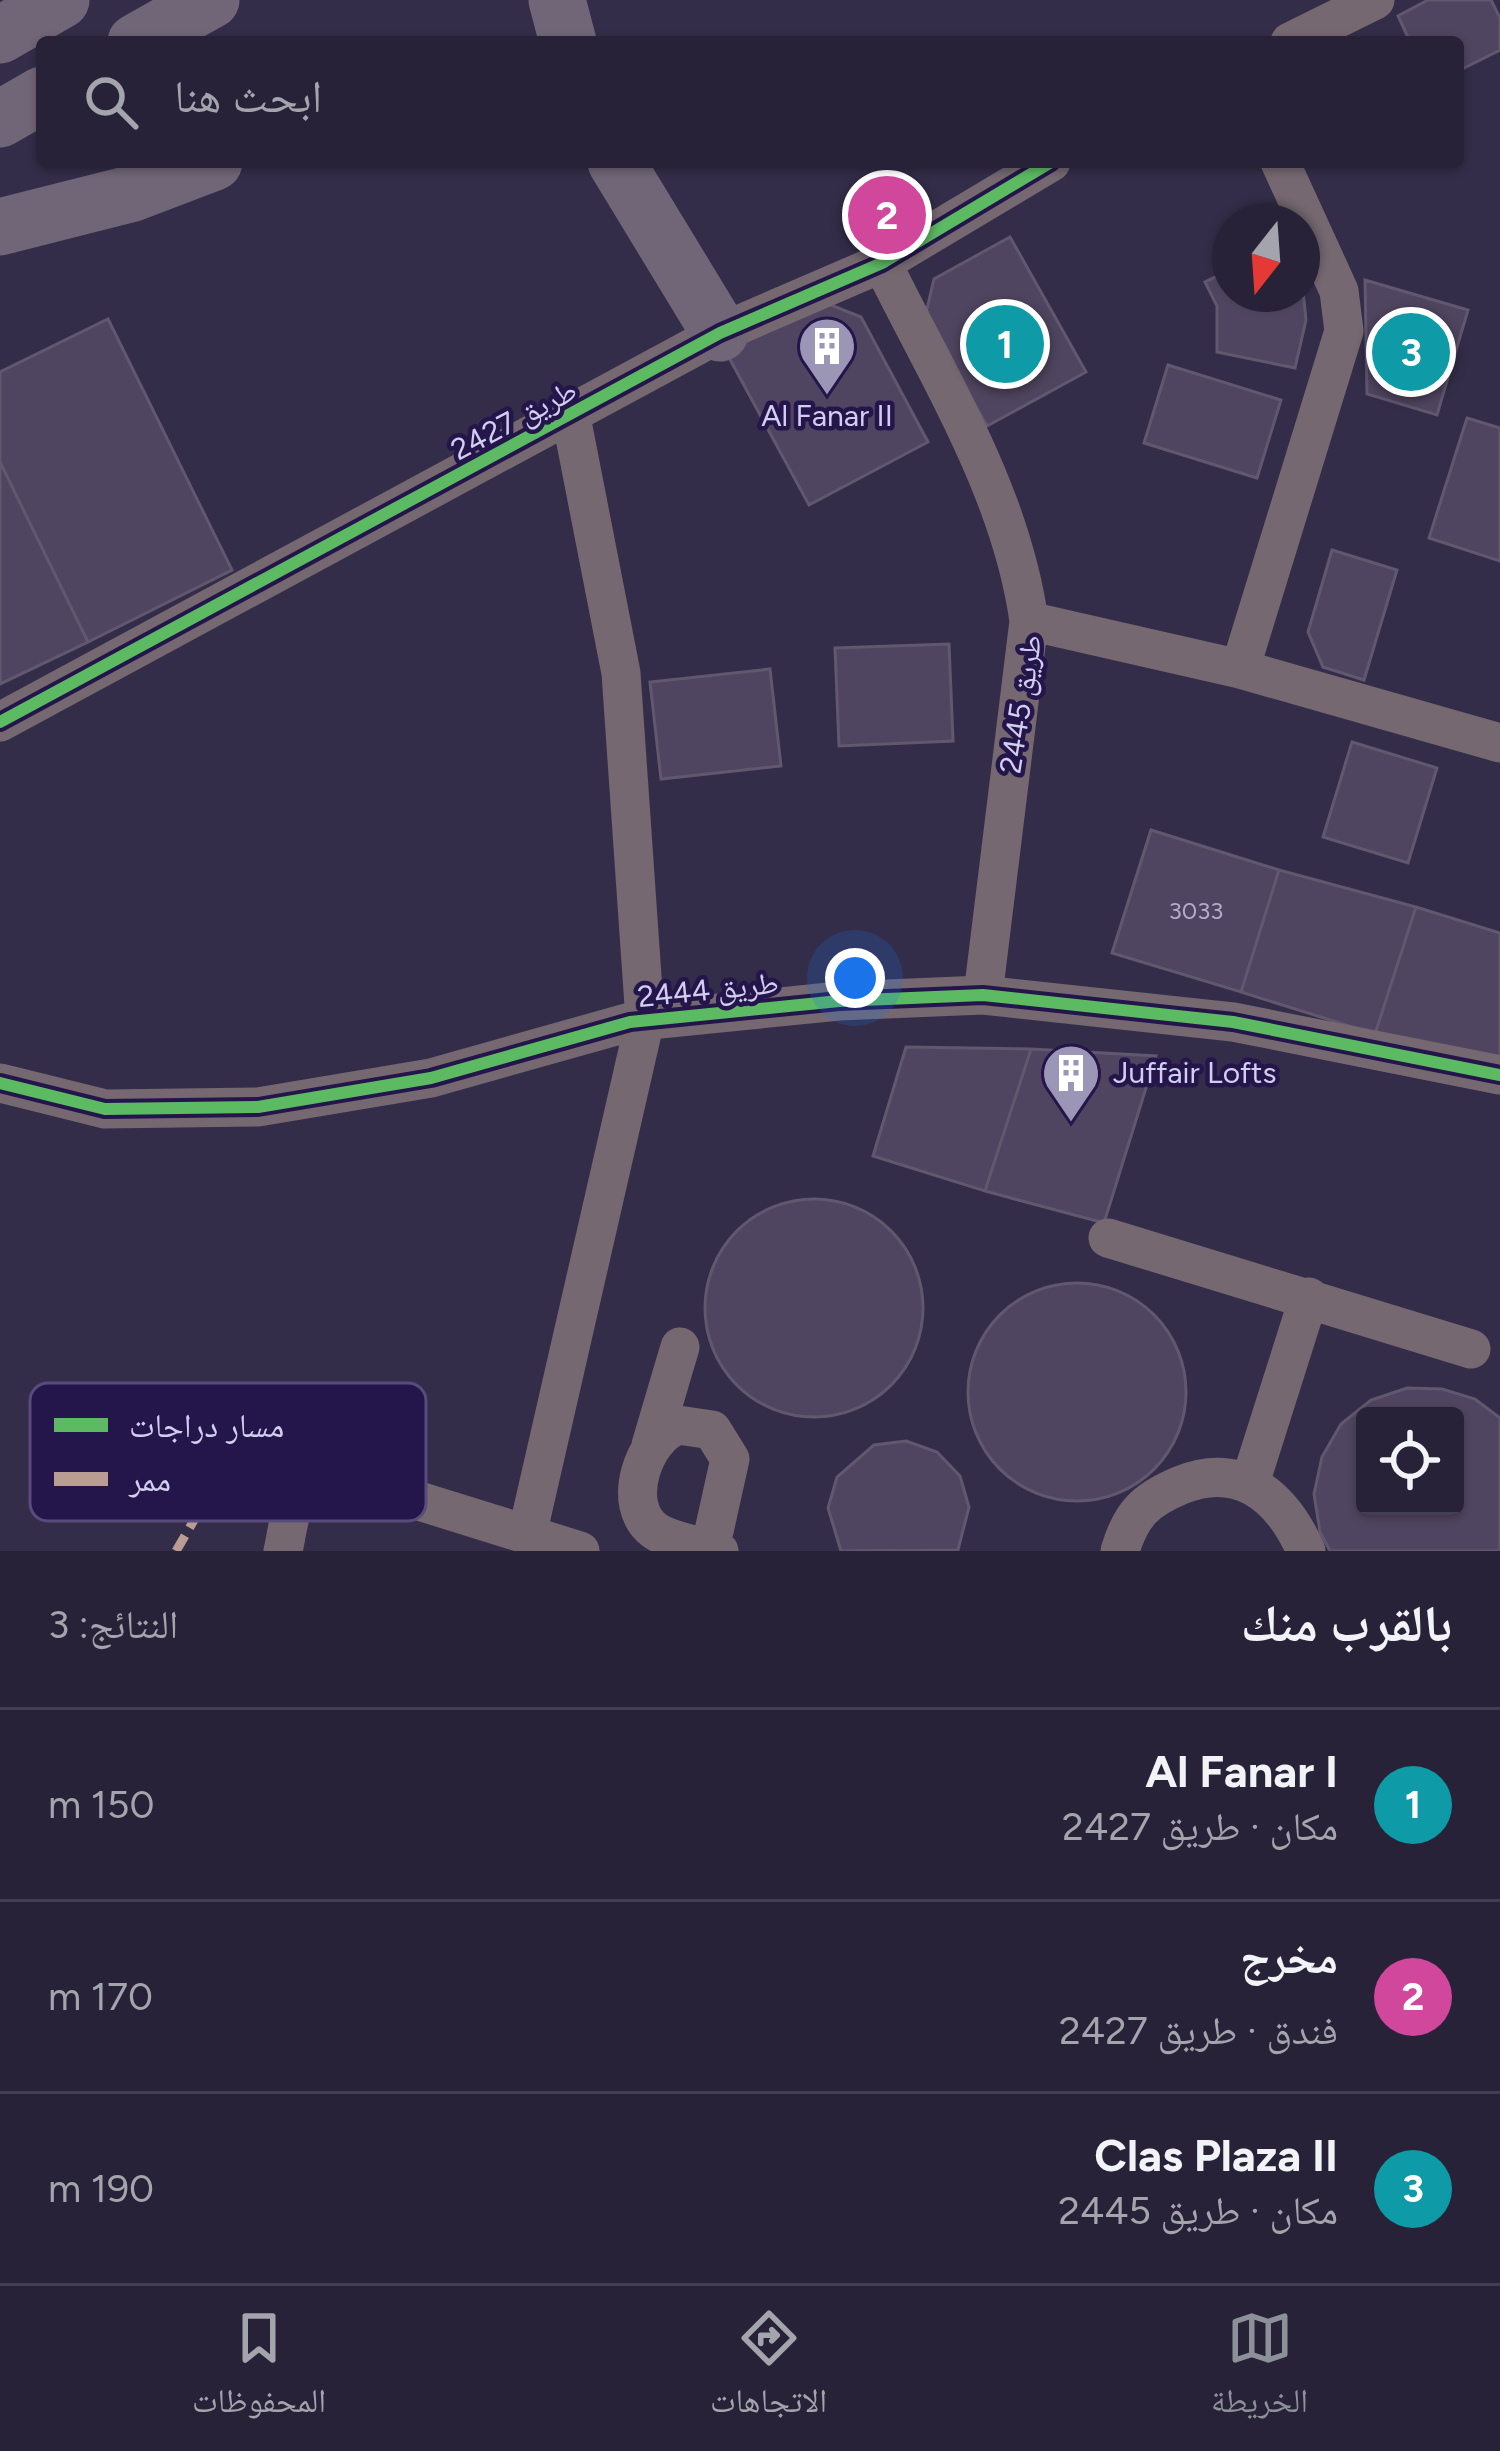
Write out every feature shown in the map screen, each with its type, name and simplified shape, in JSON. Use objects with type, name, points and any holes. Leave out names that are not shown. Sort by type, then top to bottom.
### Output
[{"type":"highway","points":[[0,35],[61,0]]},
{"type":"highway","points":[[147,36],[211,0]]},
{"type":"highway","points":[[557,0],[566,36]]},
{"type":"highway","points":[[0,119],[36,98]]},
{"type":"highway","points":[[0,227],[130,194],[198,168]]},
{"type":"highway","points":[[620,168],[720,333]]},
{"type":"street","points":[[1298,36],[1330,10],[1375,0]]},
{"type":"street","name":"طريق 2427","points":[[0,722],[720,333],[882,263],[1041,168]]},
{"type":"street","points":[[1240,669],[1344,332],[1339,291],[1283,168]]},
{"type":"street","points":[[882,263],[1001,503],[1022,570],[1029,621]]},
{"type":"street","points":[[527,1535],[645,1021],[620,673],[572,416]]},
{"type":"street","name":"طريق 2445","points":[[982,995],[1029,621],[1240,669],[1500,743]]},
{"type":"street","name":"طريق 2444","points":[[0,1083],[105,1108],[258,1108],[431,1078],[645,1021],[839,1001],[982,995],[1233,1022],[1500,1075]]},
{"type":"street","points":[[1108,1238],[1471,1349]]},
{"type":"street","points":[[1250,1483],[1309,1297]]},
{"type":"street","points":[[651,1445],[668,1429],[690,1424],[712,1430],[727,1448],[731,1471],[714,1550],[660,1534],[644,1520],[638,1489],[651,1445],[680,1347]]},
{"type":"street","points":[[1120,1551],[1131,1519],[1155,1496],[1201,1477],[1250,1483],[1280,1504],[1306,1551]]},
{"type":"street","points":[[426,1505],[580,1551]]},
{"type":"street","points":[[283,1551],[290,1521]]},
{"type":"building","points":[[1428,0],[1491,0],[1500,18],[1500,50],[1464,68],[1464,36],[1407,36],[1398,16]]},
{"type":"building","points":[[1010,237],[1086,372],[987,426],[925,317],[934,279]]},
{"type":"building","points":[[1365,280],[1468,310],[1437,415],[1367,394]]},
{"type":"building","name":"Al Fanar II","points":[[821,301],[861,317],[928,442],[809,505],[726,352]]},
{"type":"building","points":[[1217,312],[1305,312],[1295,368],[1217,352]]},
{"type":"building","points":[[108,319],[232,570],[88,642],[0,462],[0,372]]},
{"type":"building","points":[[1168,365],[1281,400],[1257,478],[1144,443]]},
{"type":"building","points":[[1467,418],[1500,428],[1500,561],[1429,538]]},
{"type":"building","points":[[0,462],[88,642],[0,684]]},
{"type":"building","points":[[1332,550],[1397,570],[1364,680],[1323,667],[1308,632]]},
{"type":"building","points":[[949,644],[953,741],[839,746],[835,648]]},
{"type":"building","points":[[770,669],[781,766],[661,779],[650,682]]},
{"type":"building","points":[[1352,742],[1437,768],[1408,863],[1323,837]]},
{"type":"building","points":[[1151,830],[1279,870],[1241,992],[1112,953]]},
{"type":"building","points":[[1279,870],[1416,907],[1375,1034],[1241,992]]},
{"type":"building","points":[[1416,907],[1500,933],[1500,1074],[1375,1034]]},
{"type":"building","points":[[906,1047],[1031,1049],[985,1191],[873,1156]]},
{"type":"building","name":"Juffair Lofts","points":[[1031,1049],[1156,1056],[1104,1223],[985,1191]]},
{"type":"building","points":[[814,1199],[856,1207],[891,1231],[915,1266],[923,1308],[915,1350],[891,1385],[856,1409],[814,1417],[772,1409],[737,1385],[713,1350],[705,1308],[713,1266],[737,1231],[772,1207]]},
{"type":"building","points":[[1077,1283],[1119,1291],[1154,1315],[1178,1350],[1186,1392],[1178,1434],[1154,1469],[1119,1493],[1077,1501],[1035,1493],[1000,1469],[976,1434],[968,1392],[976,1350],[1000,1315],[1035,1291]]},
{"type":"building","points":[[1407,1388],[1442,1389],[1475,1399],[1500,1418],[1500,1551],[1330,1551],[1320,1532],[1314,1494],[1322,1457],[1341,1424],[1356,1412],[1356,1515],[1464,1515],[1464,1407],[1362,1407]]},
{"type":"building","points":[[906,1441],[937,1452],[960,1476],[969,1507],[958,1550],[841,1551],[828,1508],[837,1477],[874,1445]]},
{"type":"marked path","points":[[176,1551],[194,1521]]},
{"type":"cycle path","points":[[0,722],[720,333],[882,263],[1041,168]]},
{"type":"cycle path","points":[[0,1083],[105,1109],[258,1107],[431,1078],[630,1022],[839,1001],[983,995],[1233,1022],[1500,1075]]},
{"type":"place","name":"مخرج","points":[[887,215]]},
{"type":"place","name":"Al Fanar I","points":[[1005,344]]},
{"type":"place","name":"Clas Plaza II","points":[[1411,352]]},
{"type":"place","name":"Al Fanar II","points":[[827,397]]},
{"type":"place","name":"Juffair Lofts","points":[[1071,1124]]}]
